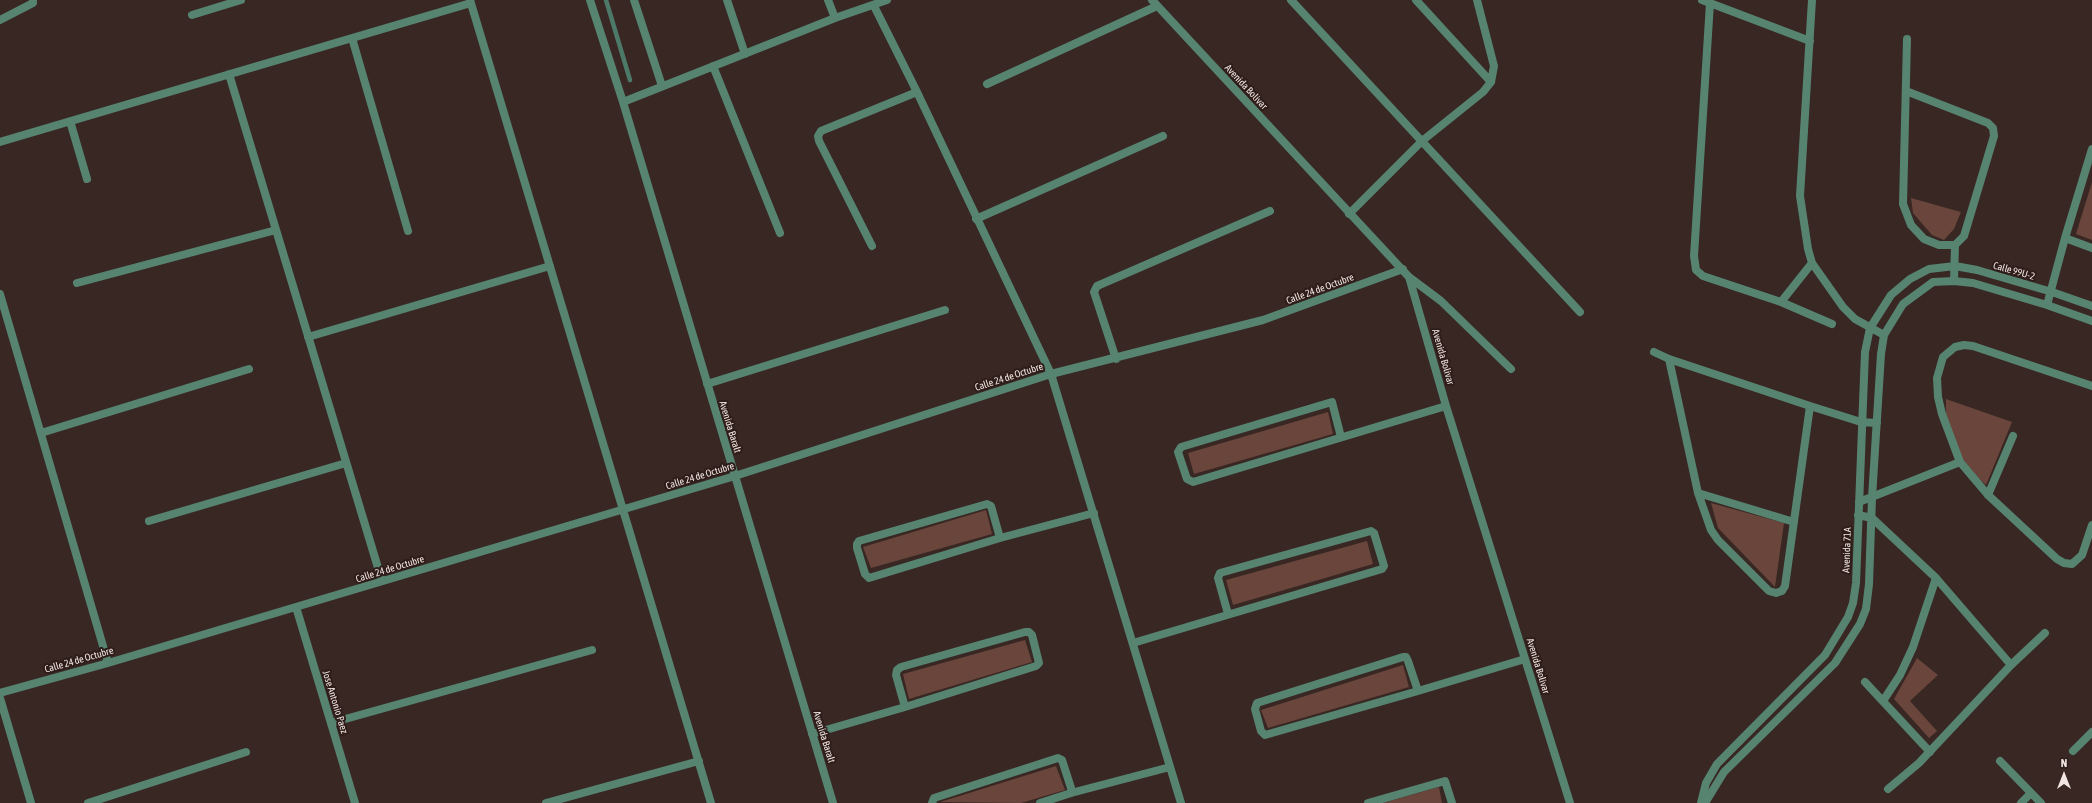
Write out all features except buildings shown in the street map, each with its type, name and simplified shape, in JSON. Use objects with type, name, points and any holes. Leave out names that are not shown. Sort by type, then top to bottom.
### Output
[{"type":"street","points":[[192,14],[242,0]]},
{"type":"street","name":"Avenida Baralt","points":[[590,0],[623,102],[833,803]]},
{"type":"street","points":[[634,0],[662,86]]},
{"type":"street","points":[[728,0],[745,54]]},
{"type":"street","points":[[828,0],[834,18]]},
{"type":"street","points":[[623,102],[834,18],[874,6],[887,0]]},
{"type":"street","points":[[1291,0],[1580,312]]},
{"type":"street","points":[[1416,0],[1491,82]]},
{"type":"street","points":[[1349,214],[1422,141],[1483,92],[1491,82],[1494,66],[1477,0]]},
{"type":"street","points":[[1702,0],[1810,41]]},
{"type":"street","points":[[1812,0],[1800,196],[1808,249],[1812,262],[1843,307],[1855,319],[1884,336]]},
{"type":"street","points":[[0,142],[352,38],[470,1],[624,509],[711,803]]},
{"type":"street","points":[[0,20],[33,2]]},
{"type":"street","points":[[987,84],[1154,3]]},
{"type":"street","name":"Avenida Bolivar","points":[[1154,3],[1409,277],[1446,406],[1570,803]]},
{"type":"street","points":[[1710,3],[1694,264],[1696,270],[1703,276],[1781,302],[1832,324]]},
{"type":"street","points":[[874,6],[917,92],[1051,374],[1181,803]]},
{"type":"street","points":[[352,38],[408,231]]},
{"type":"street","points":[[1907,39],[1903,204],[1912,225],[1924,239],[1939,245],[1955,245]]},
{"type":"street","points":[[713,66],[780,233]]},
{"type":"street","points":[[229,74],[382,581]]},
{"type":"street","points":[[1906,91],[1988,123],[1993,128],[1994,136],[1964,236],[1955,245],[1954,281]]},
{"type":"street","points":[[872,246],[819,142],[818,136],[821,131],[917,92]]},
{"type":"street","points":[[70,122],[87,179]]},
{"type":"street","points":[[976,218],[1164,136]]},
{"type":"street","points":[[2048,305],[2065,238],[2089,172],[2092,149]]},
{"type":"street","points":[[1116,359],[1094,292],[1097,286],[1270,211]]},
{"type":"street","points":[[77,283],[276,230]]},
{"type":"street","points":[[2065,238],[2092,248]]},
{"type":"street","points":[[1781,302],[1812,262]]},
{"type":"street","points":[[308,337],[550,266]]},
{"type":"street","name":"Calle 99U-2","points":[[1929,269],[1954,266],[1977,270],[2052,292],[2092,306]]},
{"type":"street","name":"Calle 24 de Octubre","points":[[0,693],[108,663],[735,476],[1051,374],[1116,359],[1263,320],[1403,269]]},
{"type":"street","name":"Avenida 71A","points":[[1701,803],[1706,783],[1717,764],[1817,664],[1825,655],[1848,617],[1853,603],[1856,583],[1861,422],[1865,352],[1870,328],[1891,295],[1910,279],[1929,269]]},
{"type":"street","points":[[1409,277],[1442,301],[1511,369]]},
{"type":"street","points":[[1705,803],[1724,772],[1824,676],[1835,663],[1860,624],[1866,609],[1869,584],[1872,498],[1884,336],[1903,304],[1933,282],[1954,281],[1973,283],[2048,305],[2092,321]]},
{"type":"street","points":[[0,294],[108,663]]},
{"type":"street","points":[[707,384],[945,310]]},
{"type":"street","points":[[2092,386],[1973,346],[1964,345],[1955,347],[1943,358],[1937,378],[1938,397],[1960,462],[1988,495],[2057,559],[2064,563],[2072,564],[2082,555],[2092,525]]},
{"type":"street","points":[[1654,352],[1669,359],[1810,406],[1861,422],[1877,422]]},
{"type":"street","points":[[1669,359],[1698,493],[1711,530],[1718,540],[1769,591],[1776,594],[1782,592],[1785,586],[1810,406]]},
{"type":"street","points":[[41,433],[249,369]]},
{"type":"street","points":[[1342,437],[1333,404],[1329,402],[1181,447],[1178,452],[1187,479],[1193,482],[1446,406]]},
{"type":"street","points":[[1988,495],[2012,436]]},
{"type":"street","points":[[1859,502],[1960,462]]},
{"type":"street","points":[[148,521],[346,463]]},
{"type":"street","points":[[1698,493],[1794,522]]},
{"type":"street","points":[[1000,538],[990,506],[987,504],[859,541],[857,548],[865,574],[870,578],[1000,538],[1094,513]]},
{"type":"street","points":[[1858,515],[1872,518],[1936,578],[2011,665]]},
{"type":"street","points":[[1133,643],[1382,569],[1384,566],[1374,533],[1371,531],[1220,573],[1218,578],[1228,614]]},
{"type":"street","points":[[1883,701],[1900,675],[1913,647],[1936,578]]},
{"type":"street","name":"Jose Antonio Paez","points":[[296,607],[355,803]]},
{"type":"street","points":[[812,734],[905,707],[1036,666],[1039,663],[1032,636],[1029,632],[1025,632],[901,667],[897,670],[896,675],[905,707]]},
{"type":"street","points":[[1888,789],[1930,752],[2011,665],[2045,633]]},
{"type":"street","points":[[331,723],[592,650]]},
{"type":"street","points":[[1418,691],[1408,661],[1406,658],[1402,658],[1257,703],[1255,709],[1262,731],[1265,735],[1418,691],[1525,658]]},
{"type":"street","points":[[1865,682],[1930,752]]},
{"type":"street","points":[[0,698],[31,803]]},
{"type":"street","points":[[2073,751],[2092,732]]},
{"type":"street","points":[[88,803],[246,752]]},
{"type":"street","points":[[932,803],[934,798],[1058,758],[1062,760],[1072,791],[1071,793]]},
{"type":"street","points":[[546,803],[698,761]]},
{"type":"street","points":[[2000,761],[2041,803]]},
{"type":"street","points":[[1040,803],[1071,793],[1170,767]]},
{"type":"street","points":[[1368,803],[1445,781],[1452,803]]},
{"type":"street","points":[[2021,803],[2031,793]]},
{"type":"shaded area","points":[[2092,182],[2092,240],[2076,234]]},
{"type":"shaded area","points":[[1911,198],[1961,212],[1954,229],[1944,240],[1932,235],[1913,213]]},
{"type":"shaded area","points":[[1946,399],[2012,422],[1986,485],[1969,470],[1955,446],[1946,415]]},
{"type":"shaded area","points":[[1328,412],[1333,434],[1194,474],[1188,453]]},
{"type":"shaded area","points":[[1711,503],[1784,523],[1775,587],[1718,528]]},
{"type":"shaded area","points":[[986,510],[992,534],[871,568],[863,547]]},
{"type":"shaded area","points":[[1367,541],[1373,564],[1233,605],[1226,580]]},
{"type":"shaded area","points":[[1025,640],[1032,662],[909,699],[903,674]]},
{"type":"shaded area","points":[[1917,658],[1938,675],[1910,701],[1937,731],[1929,738],[1894,699]]},
{"type":"shaded area","points":[[1403,665],[1409,687],[1268,728],[1261,710]]},
{"type":"shaded area","points":[[1056,766],[1065,790],[1021,803],[940,802]]},
{"type":"shaded area","points":[[1439,787],[1442,803],[1383,803]]},
{"type":"waterway","points":[[606,0],[630,80]]}]
